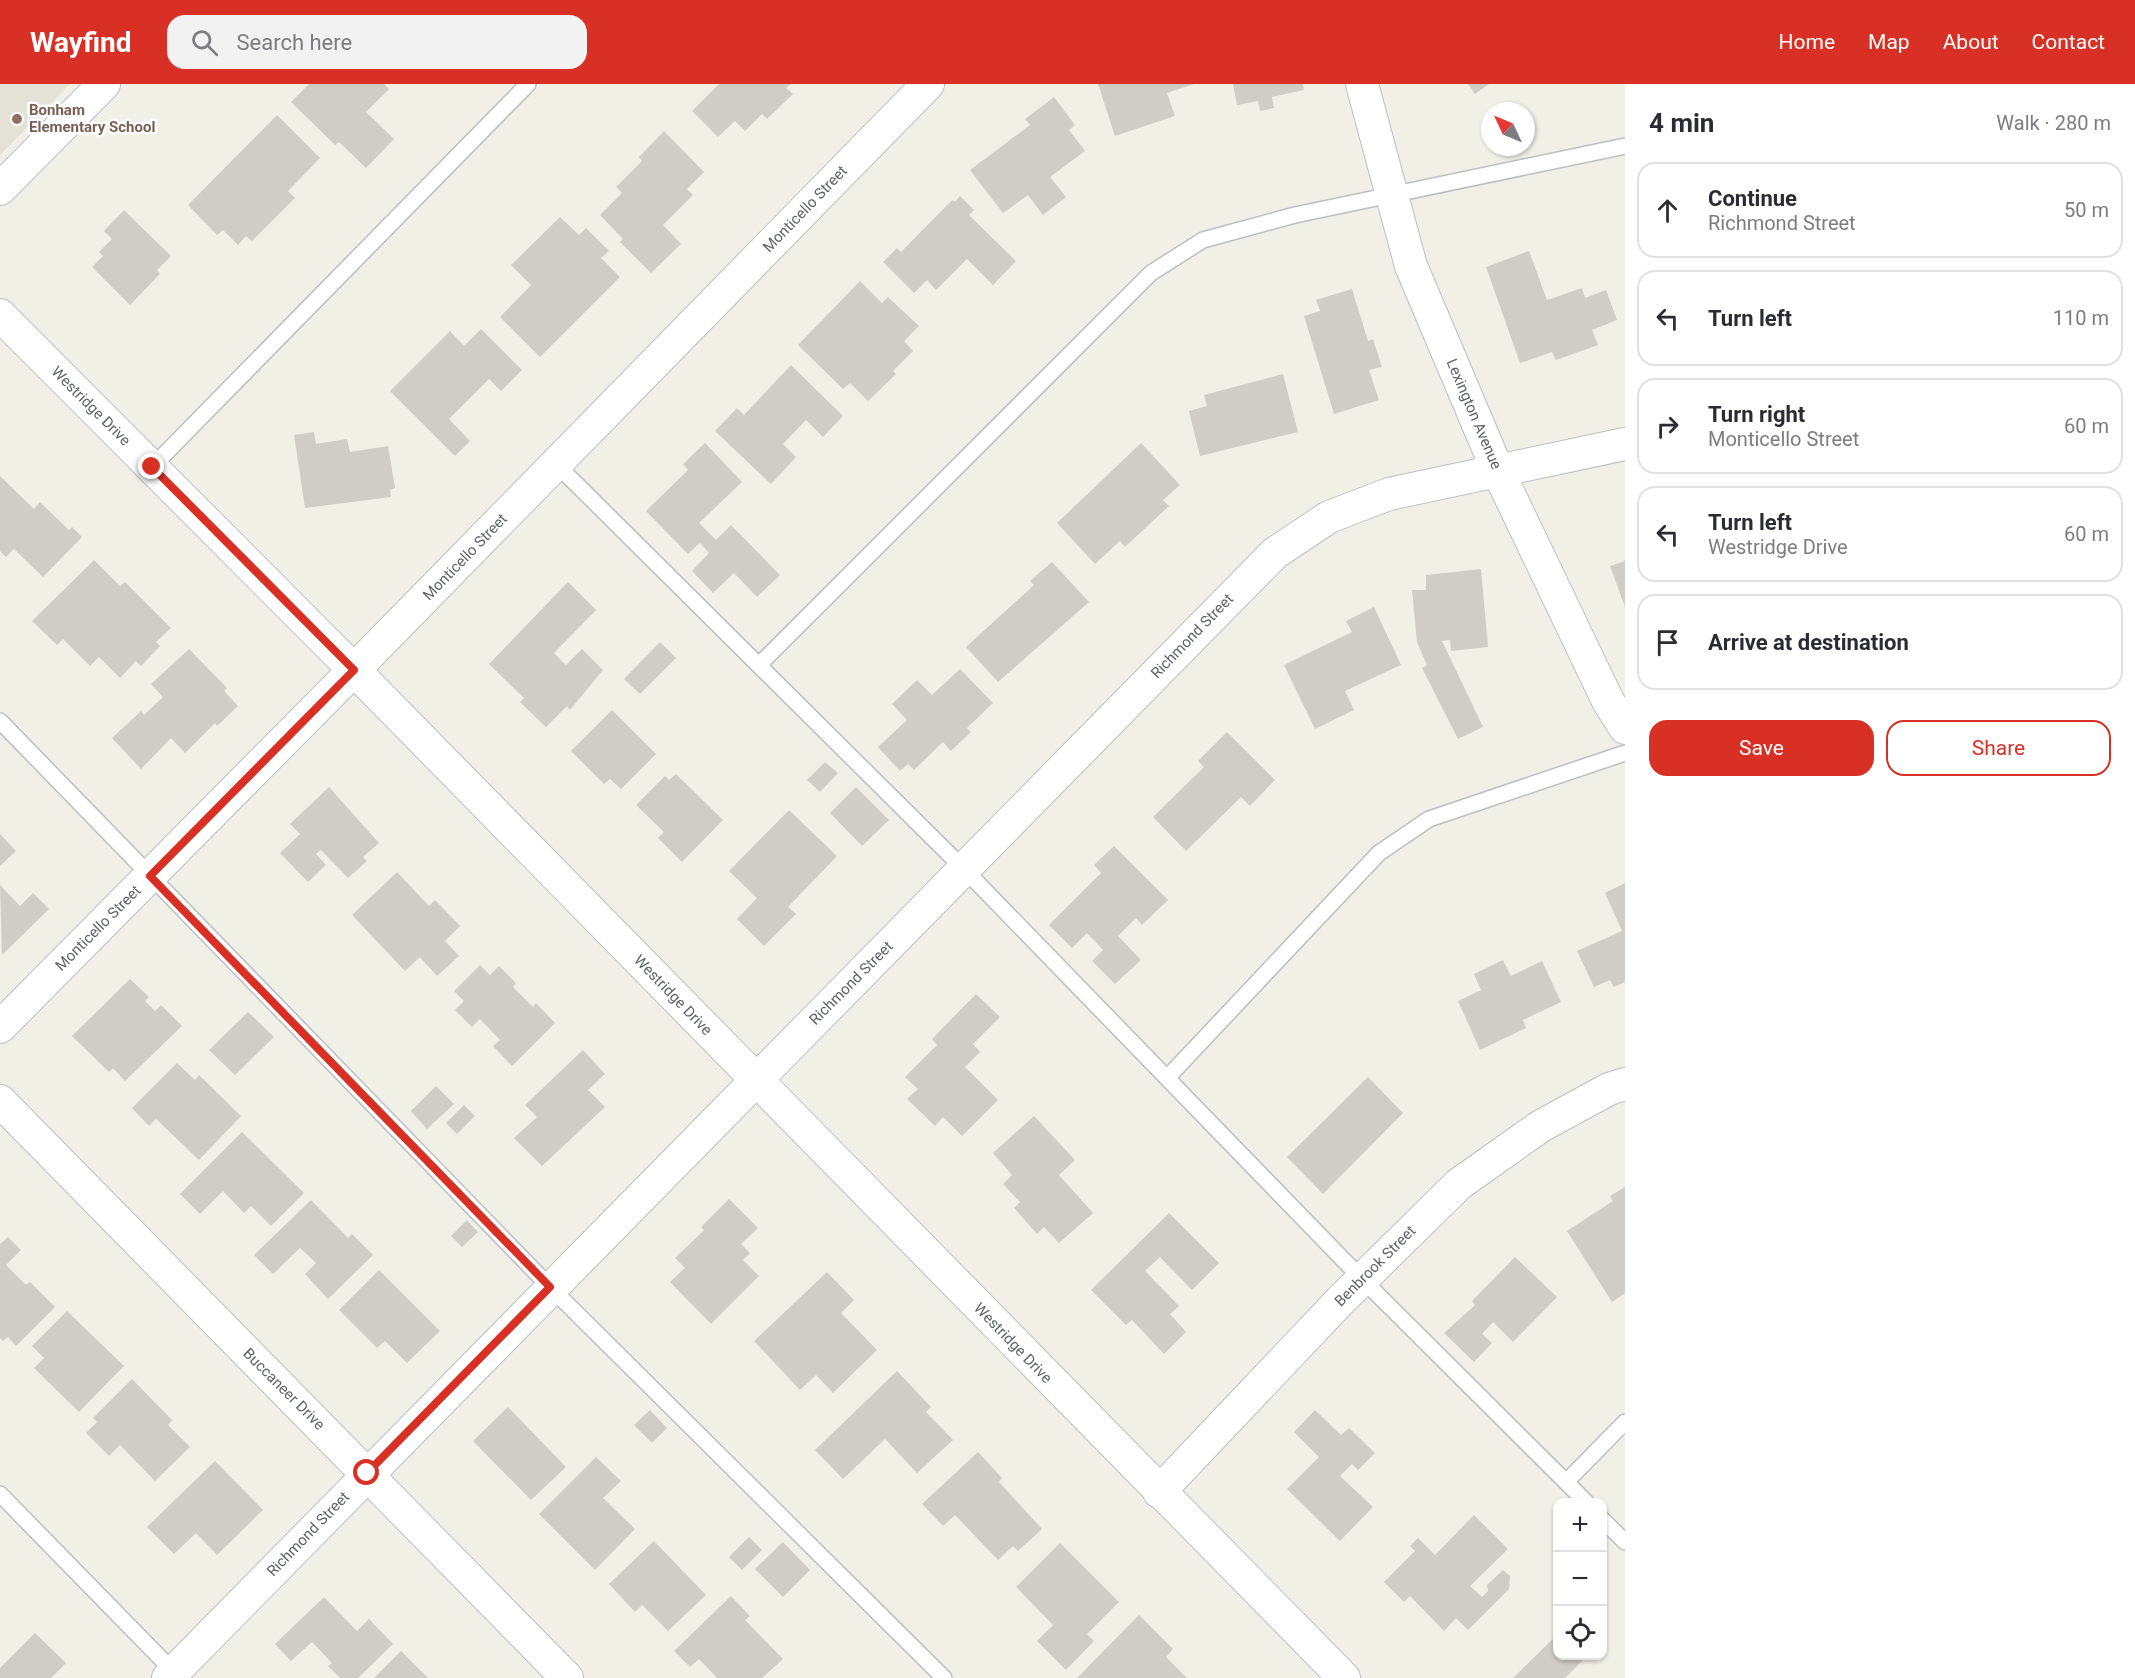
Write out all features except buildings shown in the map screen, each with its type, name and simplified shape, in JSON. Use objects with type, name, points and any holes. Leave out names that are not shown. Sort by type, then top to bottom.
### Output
[{"type":"street","points":[[0,189],[104,84]]},
{"type":"street","name":"Monticello Street","points":[[0,1027],[354,670],[928,84]]},
{"type":"street","name":"Lexington Avenue","points":[[1362,84],[1411,266],[1497,469],[1608,701],[1625,728]]},
{"type":"street","name":"Westridge Drive","points":[[0,315],[354,670],[1344,1678]]},
{"type":"street","name":"Richmond Street","points":[[174,1676],[367,1473],[1275,553],[1329,517],[1389,494],[1497,469],[1625,444]]},
{"type":"street","name":"Benbrook Street","points":[[1159,1492],[1362,1279],[1459,1184],[1541,1126],[1609,1089],[1625,1084]]},
{"type":"street","name":"Buccaneer Drive","points":[[0,1101],[567,1678]]},
{"type":"lane","points":[[152,467],[528,84]]},
{"type":"lane","points":[[759,665],[1150,273],[1203,240],[1295,215],[1625,146]]},
{"type":"lane","points":[[556,464],[963,868],[1362,1279],[1581,1498]]},
{"type":"lane","points":[[0,721],[550,1287],[944,1678]]},
{"type":"lane","points":[[1167,1078],[1378,853],[1429,819],[1625,753]]},
{"type":"lane","points":[[1566,1482],[1625,1422]]},
{"type":"lane","points":[[0,1494],[174,1676]]},
{"type":"lane","points":[[1607,1524],[1625,1542]]},
{"type":"shaded area","name":"Bonham Elementary School","points":[[0,84],[70,84],[0,155]]},
{"type":"place","name":"Bonham Elementary School","points":[[17,119]]},
{"type":"route","points":[[152,467],[354,670],[150,876],[550,1287],[367,1473]]}]
